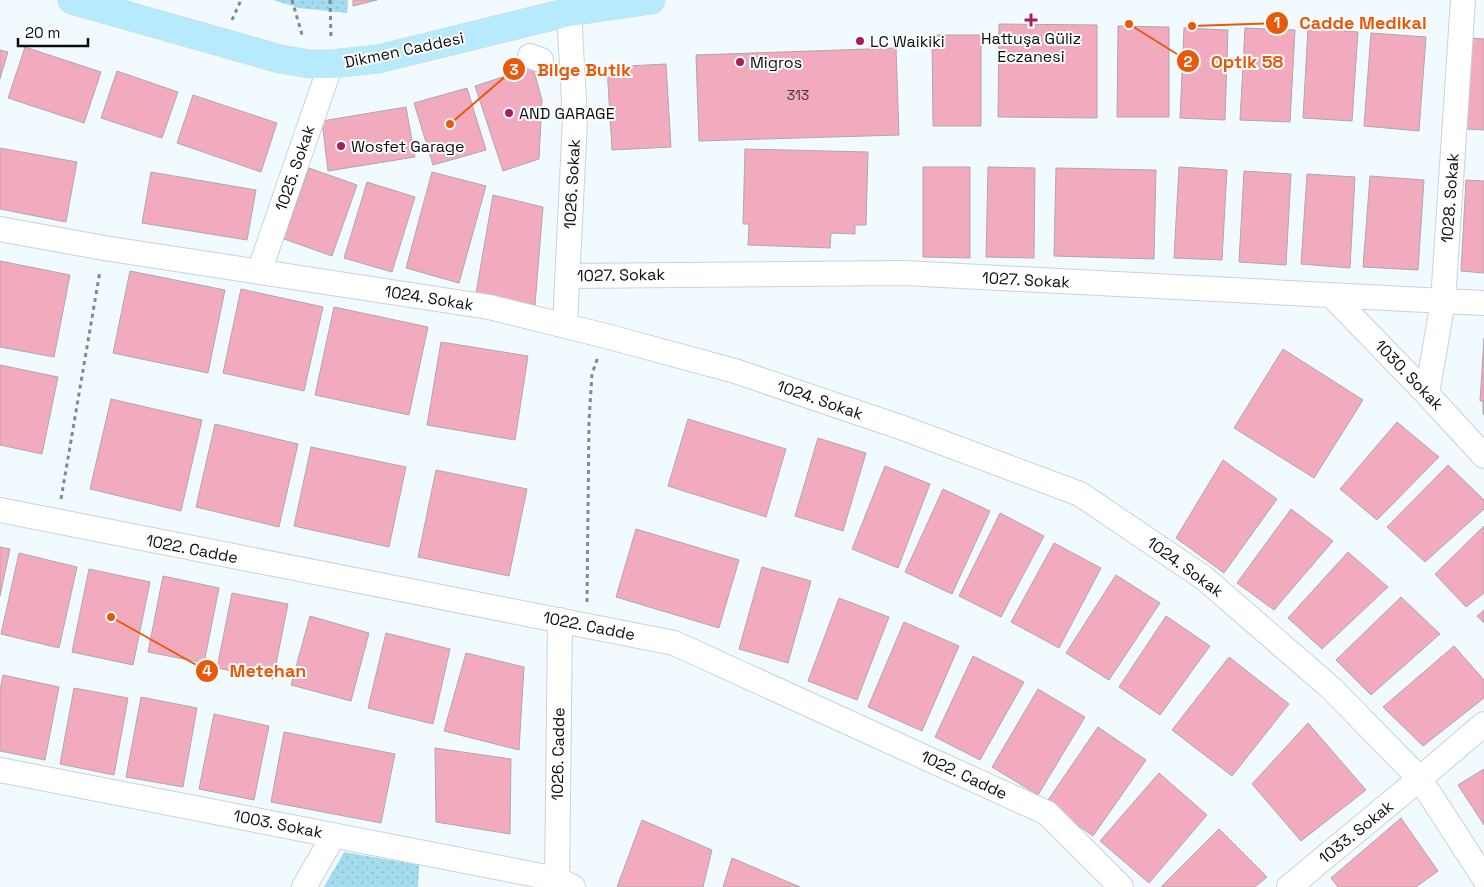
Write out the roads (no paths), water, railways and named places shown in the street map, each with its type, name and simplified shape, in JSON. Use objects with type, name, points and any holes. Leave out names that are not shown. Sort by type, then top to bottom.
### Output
[{"type":"main road","name":"Dikmen Caddesi","points":[[72,0],[280,59],[321,64],[378,59],[569,12],[651,0]]},
{"type":"street","name":"1028. Sokak","points":[[1427,394],[1443,301],[1463,0]]},
{"type":"street","name":"1026. Sokak","points":[[565,326],[575,119],[569,12]]},
{"type":"street","name":"1025. Sokak","points":[[259,272],[321,64]]},
{"type":"street","name":"1024. Sokak","points":[[0,229],[104,248],[489,307],[606,336],[744,374],[903,428],[1080,494],[1204,578],[1332,689],[1422,778],[1484,878]]},
{"type":"street","name":"1027. Sokak","points":[[567,276],[904,273],[1484,303]]},
{"type":"street","name":"1030. Sokak","points":[[1332,296],[1484,456]]},
{"type":"street","name":"1022. Cadde","points":[[0,510],[674,643],[1047,814],[1121,887]]},
{"type":"street","name":"1026. Cadde","points":[[560,620],[562,884]]},
{"type":"street","name":"1033. Sokak","points":[[1289,887],[1422,778],[1484,724]]},
{"type":"street","name":"1003. Sokak","points":[[0,770],[334,835],[562,884]]},
{"type":"street","points":[[304,887],[334,835]]},
{"type":"place","name":"Hattuşa Güliz Eczanesi","points":[[1031,20]]},
{"type":"place","name":"Optik 58","points":[[1129,24]]},
{"type":"place","name":"Cadde Medikal","points":[[1192,26]]},
{"type":"place","name":"LC Waikiki","points":[[860,41]]},
{"type":"place","name":"Migros","points":[[740,62]]},
{"type":"place","name":"AND GARAGE","points":[[509,113]]},
{"type":"place","name":"Bilge Butik","points":[[450,124]]},
{"type":"place","name":"Wosfet Garage","points":[[341,146]]},
{"type":"place","name":"Metehan","points":[[111,617]]}]
